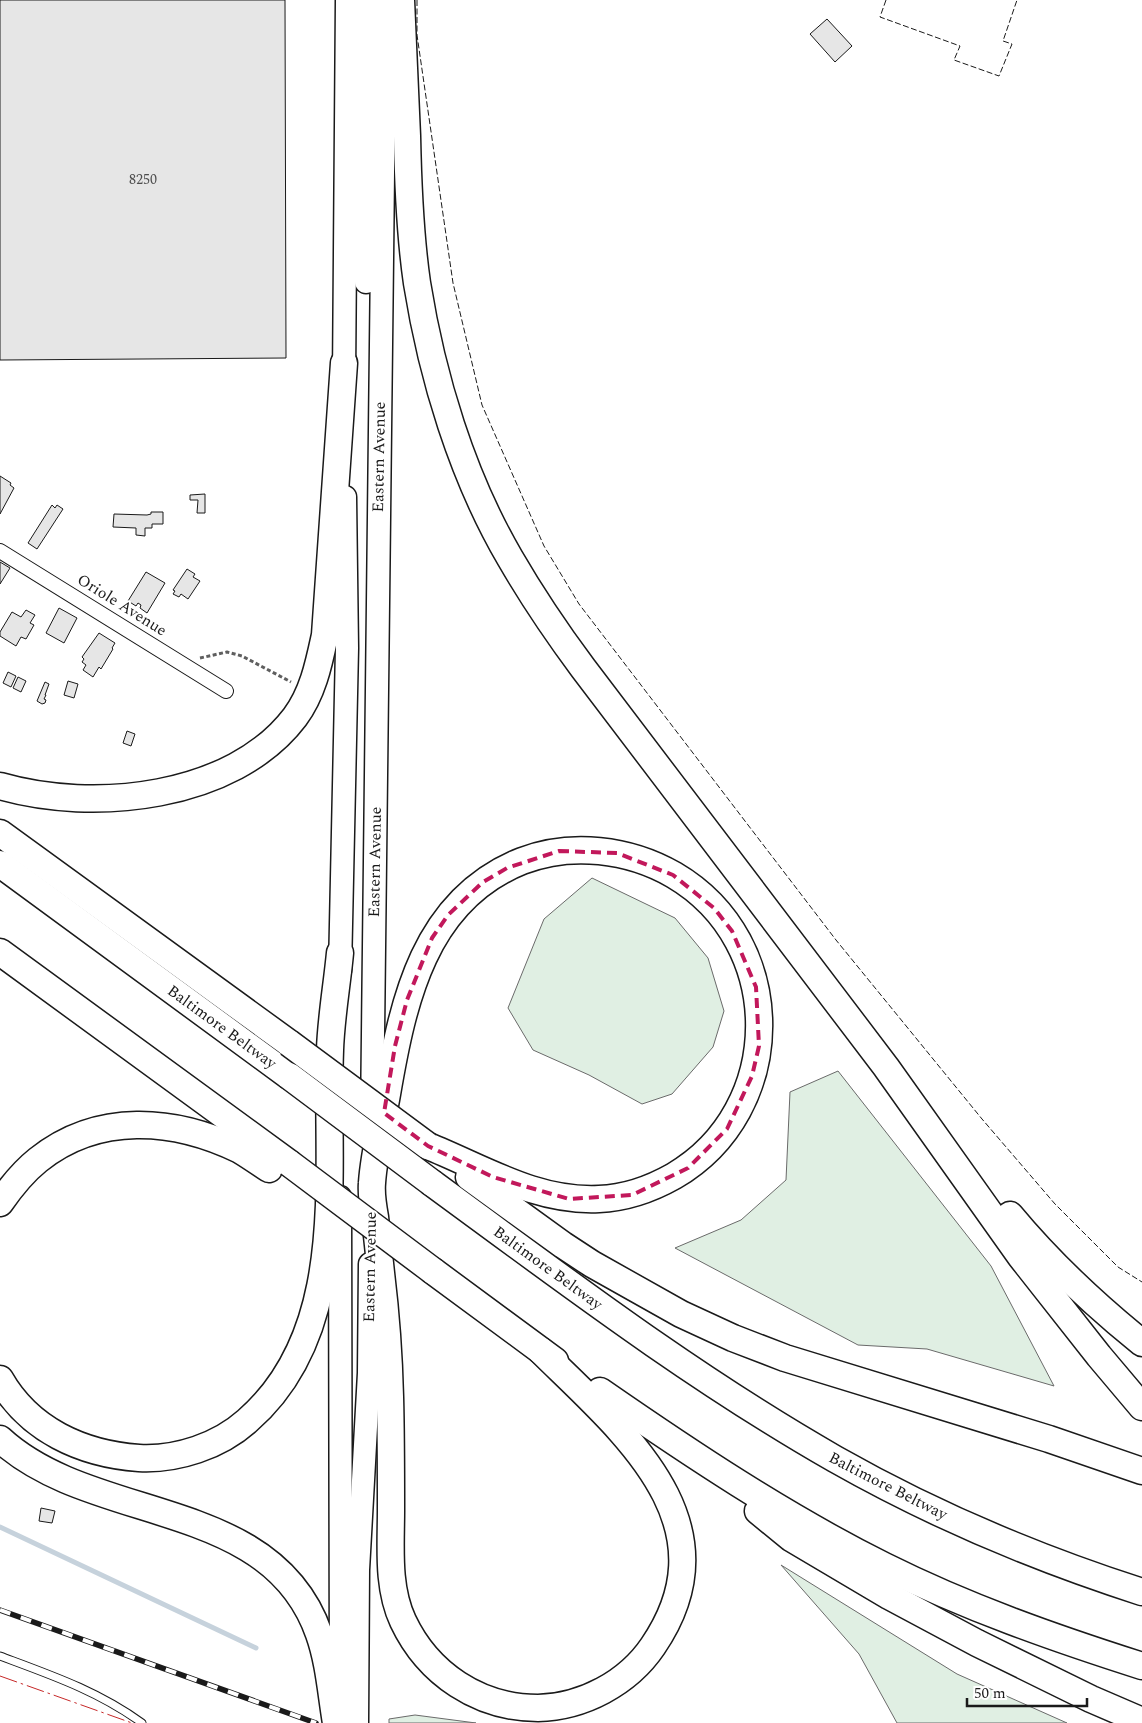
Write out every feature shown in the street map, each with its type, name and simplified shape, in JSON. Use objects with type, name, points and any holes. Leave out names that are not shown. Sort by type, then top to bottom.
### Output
[{"type":"highway","points":[[401,0],[409,213],[417,282],[428,338],[442,392],[456,435],[480,498],[509,557],[555,630],[886,1067],[1021,1257],[1142,1407]]},
{"type":"highway","points":[[0,786],[68,798],[110,798],[150,794],[188,785],[226,771],[254,755],[279,736],[296,716],[308,696],[318,667],[325,635],[344,363]]},
{"type":"highway","points":[[0,833],[543,1231],[592,1264],[681,1314],[733,1338],[785,1358],[1049,1439],[1142,1471]]},
{"type":"highway","points":[[428,1146],[464,1161],[493,1177],[532,1191],[568,1199],[603,1199],[632,1194],[661,1183],[688,1168],[710,1149],[727,1129],[742,1103],[752,1076],[759,1046],[759,1015],[756,987],[746,955],[732,931],[714,908],[695,890],[673,875],[644,862],[617,853],[586,850],[559,851],[530,858],[507,868],[483,882],[448,915],[432,938],[418,967],[395,1046],[371,1187],[388,1325],[391,1420],[392,1584],[400,1614],[413,1641],[431,1664],[452,1682],[492,1701],[515,1706],[539,1708],[561,1705],[587,1698],[610,1687],[631,1672],[647,1655],[660,1635],[673,1607],[680,1580],[682,1556],[679,1531],[673,1510],[646,1460],[625,1434],[541,1351]]},
{"type":"highway","name":"Baltimore Beltway","points":[[0,864],[432,1183],[675,1359],[834,1459],[917,1503],[994,1538],[1098,1578],[1142,1592]]},
{"type":"highway","points":[[0,952],[289,1172],[433,1272],[541,1351],[682,1448],[800,1521],[885,1566],[994,1614],[1073,1644],[1142,1666]]},
{"type":"highway","points":[[0,1379],[22,1410],[43,1427],[65,1440],[91,1450],[120,1456],[148,1458],[181,1454],[211,1444],[237,1430],[260,1410],[279,1388],[292,1367],[303,1341],[324,1272],[328,1226],[330,1048],[340,953]]},
{"type":"highway","points":[[886,1067],[1027,1236],[1099,1307],[1142,1343]]},
{"type":"highway","points":[[0,1203],[15,1182],[38,1160],[63,1143],[96,1130],[124,1125],[153,1125],[181,1128],[212,1138],[289,1172]]},
{"type":"highway","points":[[0,1439],[17,1454],[58,1477],[99,1493],[195,1523],[227,1536],[266,1559],[281,1573],[296,1592],[319,1632],[325,1655],[336,1723]]},
{"type":"highway","points":[[682,1448],[791,1538],[872,1586],[986,1648],[1091,1699],[1142,1721]]},
{"type":"main road","name":"Eastern Avenue","points":[[341,1723],[340,953],[347,648],[344,363],[346,0]]},
{"type":"main road","points":[[365,0],[367,330],[380,387]]},
{"type":"main road","name":"Eastern Avenue","points":[[357,1723],[358,1570],[369,1373],[384,0]]},
{"type":"street","name":"Oriole Avenue","points":[[0,551],[226,691]]},
{"type":"lane","points":[[0,1656],[69,1682],[119,1706],[142,1723]]},
{"type":"path","points":[[182,663],[227,652],[242,656],[292,683]]},
{"type":"highlighted area","points":[[559,851],[617,853],[673,875],[714,908],[732,931],[756,987],[759,1046],[752,1076],[727,1129],[688,1168],[632,1195],[569,1199],[493,1177],[428,1146],[384,1113],[395,1046],[407,1000],[432,938],[448,915],[483,882],[507,868]]},
{"type":"green space","points":[[592,878],[675,918],[708,958],[724,1011],[713,1047],[672,1094],[642,1104],[589,1075],[533,1050],[508,1008],[544,919]]},
{"type":"green space","points":[[838,1071],[991,1266],[1054,1386],[927,1349],[858,1345],[675,1248],[741,1220],[786,1180],[790,1092]]},
{"type":"green space","points":[[781,1565],[957,1674],[1067,1723],[897,1723],[859,1654]]},
{"type":"green space","points":[[415,1715],[476,1723],[389,1723],[389,1719]]},
{"type":"building","points":[[0,0],[285,0],[286,358],[0,360]]},
{"type":"building","points":[[827,19],[852,46],[835,62],[810,34]]},
{"type":"building","points":[[0,476],[11,483],[10,485],[14,488],[0,514]]},
{"type":"building","points":[[205,494],[205,513],[197,513],[198,500],[190,500],[190,495]]},
{"type":"building","points":[[52,505],[55,508],[57,505],[63,509],[37,549],[28,543]]},
{"type":"building","points":[[151,512],[163,512],[163,524],[152,524],[152,528],[145,528],[145,536],[136,535],[136,528],[113,527],[114,514],[147,515],[151,514]]},
{"type":"building","points":[[0,562],[10,568],[0,584]]},
{"type":"building","points":[[187,569],[195,574],[193,577],[200,581],[188,599],[181,594],[179,597],[173,594],[175,591],[173,590]]},
{"type":"building","points":[[146,572],[165,583],[147,613],[140,608],[141,605],[138,603],[136,606],[128,601]]},
{"type":"building","points":[[59,608],[77,618],[64,643],[46,633]]},
{"type":"building","points":[[26,610],[35,615],[30,623],[34,625],[26,639],[21,637],[16,646],[0,636],[0,632],[12,612],[21,617]]},
{"type":"building","points":[[99,633],[115,643],[101,669],[99,667],[93,677],[83,670],[86,665],[82,662],[84,659],[82,657]]},
{"type":"building","points":[[8,672],[16,676],[11,687],[3,683]]},
{"type":"building","points":[[18,677],[26,681],[21,692],[13,688]]},
{"type":"building","points":[[68,681],[78,684],[74,698],[64,695]]},
{"type":"building","points":[[45,682],[49,684],[44,699],[46,700],[45,703],[42,704],[37,701]]},
{"type":"building","points":[[127,731],[135,734],[131,746],[123,743]]},
{"type":"building","points":[[41,1508],[55,1511],[52,1523],[39,1521]]},
{"type":"waterway","points":[[0,1527],[256,1648]]},
{"type":"railway","points":[[0,1610],[316,1723]]},
{"type":"fence","points":[[417,0],[417,35],[453,283],[482,405],[544,546],[579,604],[836,940],[982,1119],[1055,1204],[1118,1267],[1142,1282]]},
{"type":"fence","points":[[886,0],[880,17],[960,46],[954,60],[999,76],[1012,44],[1003,41],[1017,0]]},
{"type":"power","points":[[0,1676],[132,1723]]}]
